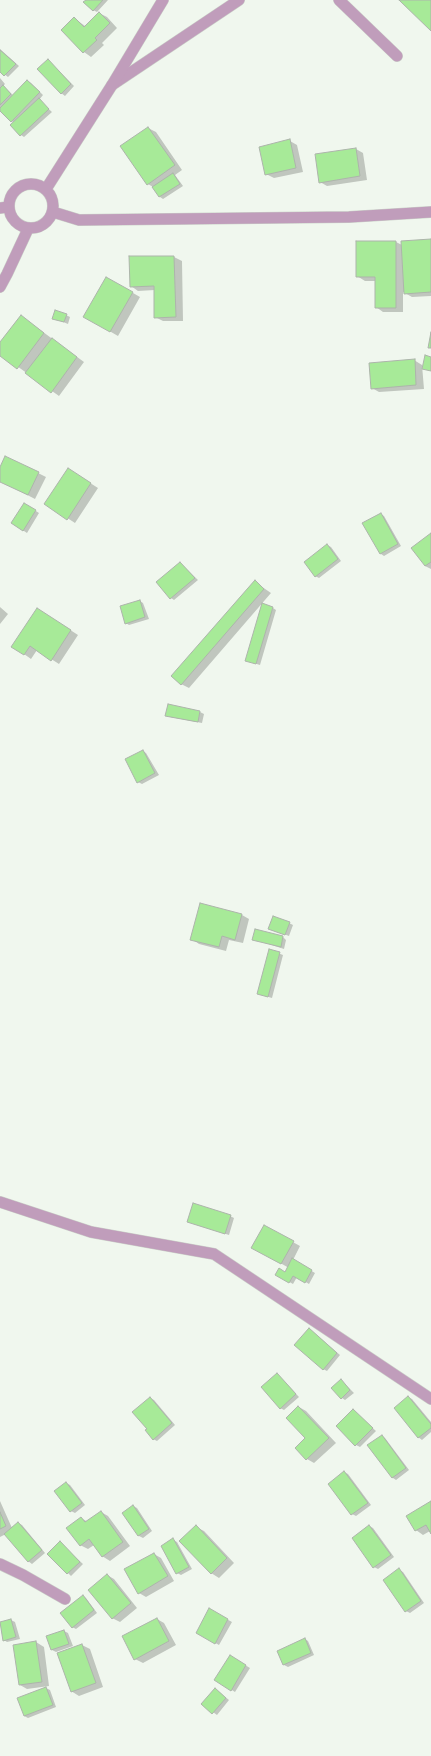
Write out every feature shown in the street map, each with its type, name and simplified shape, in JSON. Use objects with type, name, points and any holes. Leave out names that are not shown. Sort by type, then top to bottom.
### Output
[{"type":"street","points":[[46,189],[112,86],[163,0]]},
{"type":"street","points":[[112,86],[239,0]]},
{"type":"street","points":[[340,0],[397,56]]},
{"type":"street","points":[[26,184],[36,184],[46,189],[52,200],[53,212],[48,221],[39,228],[28,229],[18,225],[4,207],[17,189],[26,184]]},
{"type":"street","points":[[53,212],[79,220],[349,217],[431,212]]},
{"type":"street","points":[[0,287],[8,274],[28,229]]},
{"type":"street","points":[[0,1202],[90,1232],[214,1254],[431,1399]]},
{"type":"street","points":[[0,1564],[65,1599]]},
{"type":"building","points":[[86,0],[103,0],[93,11],[83,2]]},
{"type":"building","points":[[399,0],[431,0],[431,31]]},
{"type":"building","points":[[99,12],[110,23],[95,38],[97,40],[83,53],[61,30],[74,17],[84,27]]},
{"type":"building","points":[[0,50],[16,64],[4,76],[0,72]]},
{"type":"building","points":[[48,59],[71,84],[61,94],[37,69]]},
{"type":"building","points":[[27,80],[40,92],[11,122],[0,111],[0,108]]},
{"type":"building","points":[[3,85],[11,94],[0,105],[0,88]]},
{"type":"building","points":[[39,98],[49,109],[20,136],[10,125]]},
{"type":"building","points":[[148,127],[175,165],[147,185],[120,146]]},
{"type":"building","points":[[290,139],[296,168],[265,175],[259,147]]},
{"type":"building","points":[[356,148],[360,176],[319,183],[315,154]]},
{"type":"building","points":[[173,173],[180,184],[159,197],[152,187]]},
{"type":"building","points":[[431,239],[431,292],[404,294],[401,241]]},
{"type":"building","points":[[356,241],[396,241],[396,308],[375,308],[375,277],[356,277]]},
{"type":"building","points":[[129,256],[174,256],[176,317],[154,318],[154,286],[130,287]]},
{"type":"building","points":[[106,277],[133,292],[110,332],[83,317]]},
{"type":"building","points":[[55,310],[67,314],[64,322],[52,319]]},
{"type":"building","points":[[21,315],[44,333],[17,369],[0,356],[0,342]]},
{"type":"building","points":[[431,332],[431,348],[428,348]]},
{"type":"building","points":[[52,338],[77,357],[51,393],[25,373]]},
{"type":"building","points":[[425,355],[431,357],[431,371],[422,369]]},
{"type":"building","points":[[415,359],[416,385],[371,389],[369,363]]},
{"type":"building","points":[[5,456],[39,472],[28,495],[0,482],[0,467]]},
{"type":"building","points":[[68,468],[91,483],[67,520],[44,504]]},
{"type":"building","points":[[24,503],[36,510],[23,531],[11,523]]},
{"type":"building","points":[[381,513],[398,544],[380,554],[362,523]]},
{"type":"building","points":[[431,533],[431,562],[425,566],[411,548]]},
{"type":"building","points":[[327,544],[338,559],[315,577],[304,562]]},
{"type":"building","points":[[180,562],[195,578],[170,599],[156,582]]},
{"type":"building","points":[[255,580],[264,589],[181,685],[171,676]]},
{"type":"building","points":[[140,600],[145,617],[125,624],[120,606]]},
{"type":"building","points":[[262,603],[273,607],[256,664],[245,661]]},
{"type":"building","points":[[37,608],[71,630],[51,661],[30,646],[24,655],[11,647]]},
{"type":"building","points":[[168,704],[200,711],[198,722],[165,716]]},
{"type":"building","points":[[143,750],[155,773],[137,783],[125,759]]},
{"type":"building","points":[[200,903],[242,914],[235,940],[222,936],[219,947],[190,940]]},
{"type":"building","points":[[273,916],[290,922],[285,935],[268,929]]},
{"type":"building","points":[[255,929],[283,936],[281,947],[252,940]]},
{"type":"building","points":[[269,949],[280,952],[268,997],[257,994]]},
{"type":"building","points":[[193,1203],[231,1215],[225,1234],[187,1222]]},
{"type":"building","points":[[264,1225],[294,1241],[281,1264],[251,1248]]},
{"type":"building","points":[[292,1258],[312,1270],[305,1283],[293,1276],[289,1283],[275,1275],[279,1268],[285,1272]]},
{"type":"building","points":[[309,1328],[337,1353],[323,1370],[294,1345]]},
{"type":"building","points":[[277,1373],[296,1394],[280,1409],[261,1387]]},
{"type":"building","points":[[341,1379],[350,1390],[341,1399],[331,1388]]},
{"type":"building","points":[[408,1396],[431,1424],[431,1428],[418,1438],[394,1408]]},
{"type":"building","points":[[150,1397],[172,1423],[153,1440],[145,1430],[147,1429],[132,1412]]},
{"type":"building","points":[[298,1406],[329,1438],[306,1460],[295,1448],[305,1438],[286,1418]]},
{"type":"building","points":[[353,1409],[373,1428],[355,1446],[336,1426]]},
{"type":"building","points":[[382,1435],[406,1468],[392,1478],[367,1445]]},
{"type":"building","points":[[344,1471],[368,1503],[351,1515],[328,1484]]},
{"type":"building","points":[[66,1482],[82,1503],[70,1512],[54,1491]]},
{"type":"building","points":[[431,1501],[431,1534],[426,1525],[415,1531],[406,1516]]},
{"type":"building","points":[[133,1505],[149,1529],[138,1536],[122,1513]]},
{"type":"building","points":[[101,1511],[123,1542],[102,1557],[89,1539],[80,1546],[66,1528],[81,1517],[85,1522]]},
{"type":"building","points":[[0,1512],[6,1526],[0,1529]]},
{"type":"building","points":[[18,1522],[42,1550],[28,1562],[4,1534]]},
{"type":"building","points":[[196,1525],[227,1558],[211,1574],[179,1541]]},
{"type":"building","points":[[369,1525],[391,1555],[373,1568],[352,1538]]},
{"type":"building","points":[[173,1538],[189,1567],[176,1574],[161,1546]]},
{"type":"building","points":[[60,1541],[80,1562],[67,1574],[47,1554]]},
{"type":"building","points":[[154,1553],[168,1576],[138,1594],[124,1569]]},
{"type":"building","points":[[399,1568],[421,1601],[405,1612],[383,1580]]},
{"type":"building","points":[[107,1574],[131,1603],[112,1619],[88,1590]]},
{"type":"building","points":[[83,1595],[94,1610],[72,1628],[60,1613]]},
{"type":"building","points":[[209,1608],[228,1619],[215,1644],[196,1633]]},
{"type":"building","points":[[157,1618],[169,1641],[134,1660],[122,1636]]},
{"type":"building","points":[[11,1619],[16,1637],[3,1641],[0,1622]]},
{"type":"building","points":[[64,1630],[69,1644],[51,1650],[46,1636]]},
{"type":"building","points":[[305,1638],[311,1653],[283,1665],[277,1651]]},
{"type":"building","points":[[36,1641],[42,1682],[19,1685],[13,1645]]},
{"type":"building","points":[[82,1644],[96,1683],[71,1692],[57,1653]]},
{"type":"building","points":[[230,1655],[246,1665],[231,1691],[214,1680]]},
{"type":"building","points":[[46,1687],[53,1705],[24,1716],[17,1698]]},
{"type":"building","points":[[215,1688],[226,1698],[212,1714],[201,1704]]}]
